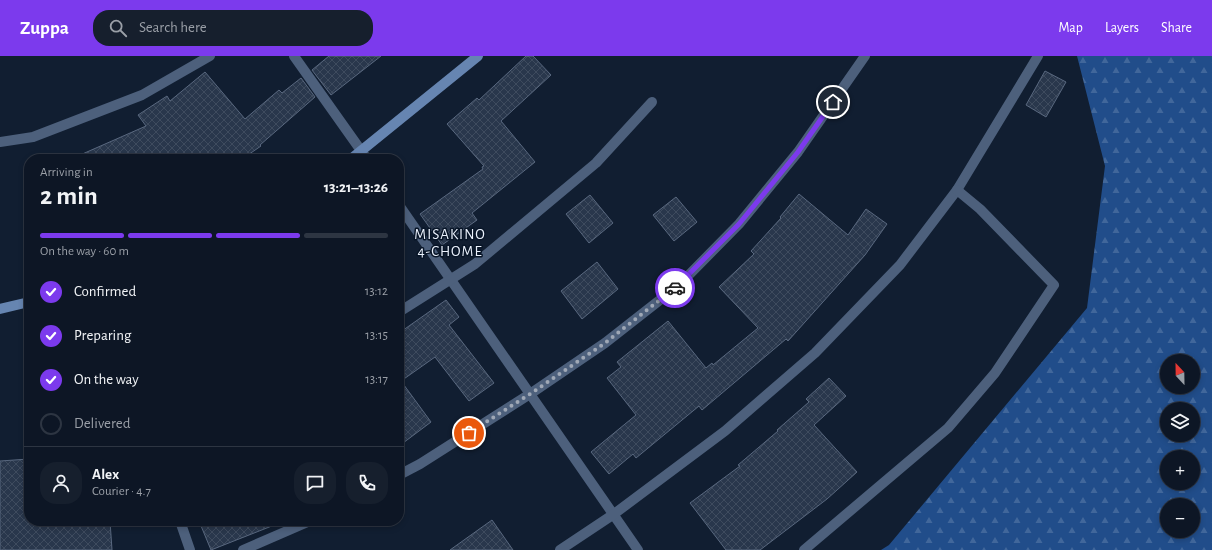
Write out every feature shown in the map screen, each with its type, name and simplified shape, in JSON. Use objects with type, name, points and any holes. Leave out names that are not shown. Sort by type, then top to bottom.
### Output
[{"type":"street","points":[[0,142],[32,137],[142,95],[210,56]]},
{"type":"street","points":[[294,56],[363,154]]},
{"type":"street","points":[[365,154],[478,56]]},
{"type":"street","points":[[404,472],[420,464],[530,394],[605,343],[679,285],[739,224],[798,152],[865,56]]},
{"type":"street","points":[[560,550],[614,514],[725,431],[815,353],[900,265],[957,190],[1038,56]]},
{"type":"street","points":[[404,309],[475,264],[596,163],[652,102]]},
{"type":"street","points":[[804,550],[948,428],[995,373],[1054,285],[980,209],[957,190]]},
{"type":"street","points":[[404,212],[638,550]]},
{"type":"street","points":[[0,309],[24,303]]},
{"type":"street","points":[[182,526],[190,550]]},
{"type":"street","points":[[242,550],[298,526]]},
{"type":"green space","points":[[1077,56],[1212,56],[1212,550],[881,550],[889,545],[1087,308],[1105,166]]},
{"type":"building","points":[[329,56],[381,56],[331,95],[312,70]]},
{"type":"building","points":[[526,56],[533,56],[551,75],[501,121],[535,162],[472,213],[477,220],[442,245],[420,214],[483,169],[482,167],[484,166],[447,124],[477,98],[479,100]]},
{"type":"building","points":[[1045,71],[1066,82],[1046,117],[1026,105]]},
{"type":"building","points":[[205,72],[245,119],[279,90],[282,93],[301,78],[315,97],[260,145],[261,146],[249,154],[82,154],[146,126],[138,115],[167,96],[170,101]]},
{"type":"building","points":[[799,194],[848,235],[866,209],[887,224],[865,255],[788,341],[786,339],[702,410],[699,406],[636,458],[633,454],[609,474],[591,452],[636,415],[607,378],[621,367],[617,362],[668,321],[706,368],[712,363],[713,365],[758,328],[719,287],[754,254],[751,251],[781,218],[780,217]]},
{"type":"building","points":[[590,195],[613,223],[589,243],[566,214]]},
{"type":"building","points":[[676,197],[697,222],[674,241],[653,215]]},
{"type":"building","points":[[597,262],[618,289],[582,319],[561,291]]},
{"type":"building","points":[[446,300],[459,317],[449,325],[494,383],[469,401],[435,357],[404,379],[404,329]]},
{"type":"building","points":[[829,378],[846,396],[814,425],[857,472],[827,499],[760,550],[726,550],[690,503],[740,466],[738,465],[809,402],[806,399]]},
{"type":"building","points":[[404,385],[431,422],[404,442]]},
{"type":"building","points":[[24,459],[24,526],[110,526],[112,550],[0,550],[0,461]]},
{"type":"building","points":[[492,520],[513,550],[450,550]]},
{"type":"building","points":[[201,526],[272,526],[211,550]]},
{"type":"way so far","points":[[469,433],[605,343],[675,288]]},
{"type":"district","name":"MISAKINO 4-CHOME","points":[[450,242]]},
{"type":"route","points":[[675,288],[739,224],[798,152],[833,102]]}]
